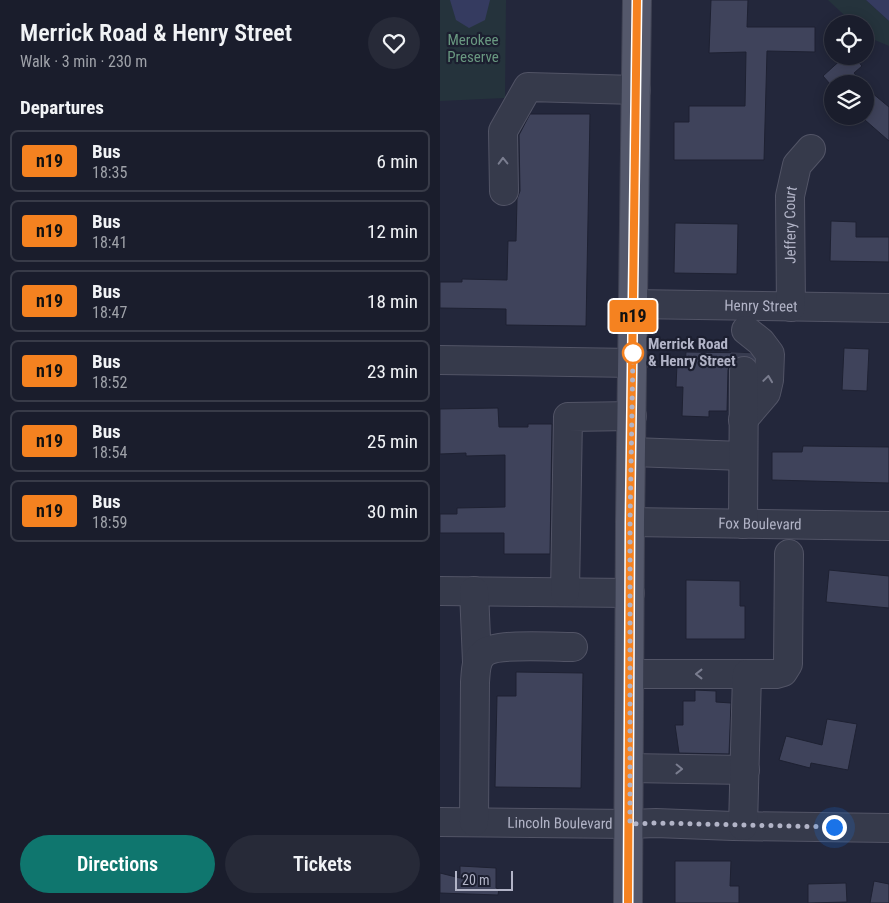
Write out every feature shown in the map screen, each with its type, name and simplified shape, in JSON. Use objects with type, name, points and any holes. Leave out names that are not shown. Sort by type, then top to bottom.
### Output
[{"type":"main road","points":[[628,903],[630,824],[630,522],[637,0]]},
{"type":"street","points":[[504,191],[503,131],[528,87],[636,90]]},
{"type":"street","name":"Jeffery Court","points":[[791,306],[790,196],[797,165],[811,149]]},
{"type":"street","name":"Henry Street","points":[[633,304],[745,340],[791,306],[889,308]]},
{"type":"street","points":[[743,420],[766,393],[769,380],[770,354],[761,342],[745,340],[743,420],[743,524]]},
{"type":"street","points":[[440,360],[633,363]]},
{"type":"street","points":[[565,592],[568,417],[632,416]]},
{"type":"street","points":[[632,452],[743,456]]},
{"type":"street","name":"Fox Boulevard","points":[[630,522],[889,526]]},
{"type":"street","points":[[630,674],[776,674],[783,672],[788,664],[790,554]]},
{"type":"street","points":[[440,591],[630,593]]},
{"type":"street","points":[[474,591],[477,662],[475,682],[474,822]]},
{"type":"street","points":[[477,662],[484,652],[498,648],[573,647]]},
{"type":"street","points":[[744,826],[747,674]]},
{"type":"street","points":[[630,768],[745,770]]},
{"type":"street","name":"Lincoln Boulevard","points":[[440,822],[656,823],[889,828]]},
{"type":"green space","name":"Merokee Preserve","points":[[440,0],[506,0],[505,98],[440,101]]},
{"type":"green space","points":[[828,0],[866,0],[889,21],[889,46],[874,40],[874,15],[844,15]]},
{"type":"water","points":[[450,0],[490,0],[485,20],[469,28],[456,20]]},
{"type":"water","points":[[866,0],[889,0],[889,21]]},
{"type":"building","points":[[711,0],[748,0],[747,27],[815,27],[815,52],[767,51],[764,160],[674,160],[674,122],[689,122],[689,106],[745,106],[746,52],[709,53]]},
{"type":"building","points":[[835,65],[862,66],[854,73],[856,75],[824,75]]},
{"type":"building","points":[[874,94],[889,107],[889,141],[871,125],[874,125]]},
{"type":"building","points":[[530,114],[590,114],[586,326],[506,325],[506,309],[440,308],[440,282],[462,282],[462,279],[507,280],[508,241],[516,241],[517,199],[520,191],[519,135]]},
{"type":"building","points":[[831,221],[856,222],[856,237],[889,237],[889,262],[830,261]]},
{"type":"building","points":[[675,223],[738,224],[737,274],[674,273]]},
{"type":"building","points":[[844,348],[869,349],[867,391],[842,390]]},
{"type":"building","points":[[686,352],[750,353],[754,359],[744,355],[736,358],[730,364],[728,370],[727,411],[709,411],[709,417],[682,416],[683,387],[676,387],[677,364],[685,364]]},
{"type":"building","points":[[498,408],[499,427],[528,427],[528,424],[552,424],[550,554],[504,554],[504,533],[440,533],[440,514],[457,514],[457,508],[505,507],[505,455],[466,456],[466,453],[440,454],[440,409]]},
{"type":"building","points":[[803,446],[889,447],[889,483],[772,480],[772,452],[802,452]]},
{"type":"building","points":[[829,570],[889,576],[889,608],[826,602]]},
{"type":"building","points":[[686,580],[740,581],[740,606],[745,606],[745,639],[686,639]]},
{"type":"building","points":[[516,672],[583,673],[581,788],[495,787],[497,696],[516,696]]},
{"type":"building","points":[[695,690],[716,691],[716,702],[731,703],[729,754],[679,753],[675,725],[683,725],[683,701],[695,701]]},
{"type":"building","points":[[827,719],[857,724],[848,770],[811,763],[810,768],[779,760],[786,736],[822,745]]},
{"type":"building","points":[[675,861],[731,861],[730,886],[739,886],[739,903],[675,903]]},
{"type":"building","points":[[460,866],[496,868],[498,895],[440,893],[440,873],[460,878]]},
{"type":"building","points":[[874,881],[889,884],[889,903],[870,903]]},
{"type":"building","points":[[846,883],[847,902],[808,903],[808,884]]},
{"type":"tunnel","points":[[744,371],[745,353]]},
{"type":"bus line","name":"n19","points":[[628,903],[630,522],[637,0]]},
{"type":"place","name":"Merrick Road & Henry Street","points":[[633,353]]},
{"type":"route","points":[[633,353],[630,522],[630,824],[834,827]]}]
